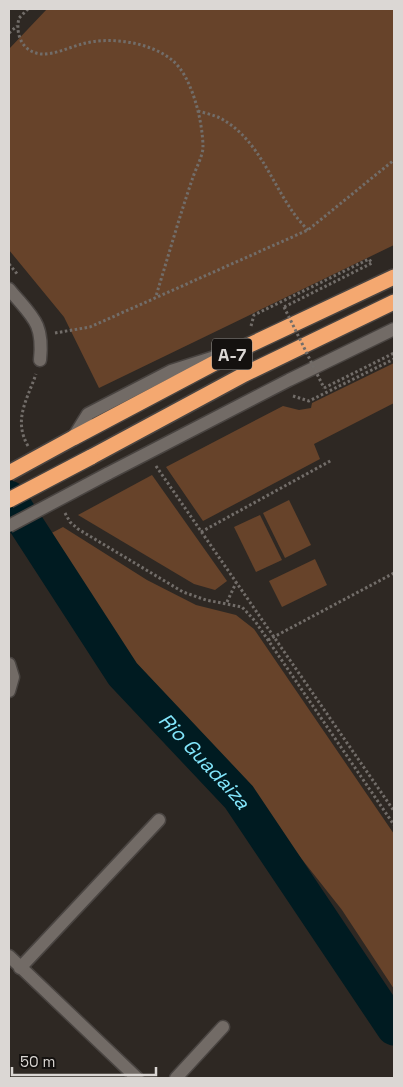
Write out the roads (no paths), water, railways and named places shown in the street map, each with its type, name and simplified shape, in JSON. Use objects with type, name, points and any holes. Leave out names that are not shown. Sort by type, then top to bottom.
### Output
[{"type":"highway","name":"A-7","points":[[9,472],[242,349],[394,276]]},
{"type":"highway","name":"A-7","points":[[9,500],[244,374],[394,302]]},
{"type":"street","points":[[9,289],[35,320],[40,330],[42,340],[40,360]]},
{"type":"street","points":[[9,526],[288,380],[394,329]]},
{"type":"street","points":[[9,664],[13,677],[9,691]]},
{"type":"street","points":[[20,968],[159,820]]},
{"type":"street","points":[[9,956],[137,1078]]},
{"type":"street","points":[[176,1078],[224,1027]]},
{"type":"waterway","name":"Rio Guadaiza","points":[[9,498],[123,674],[239,797],[394,1028]]}]
